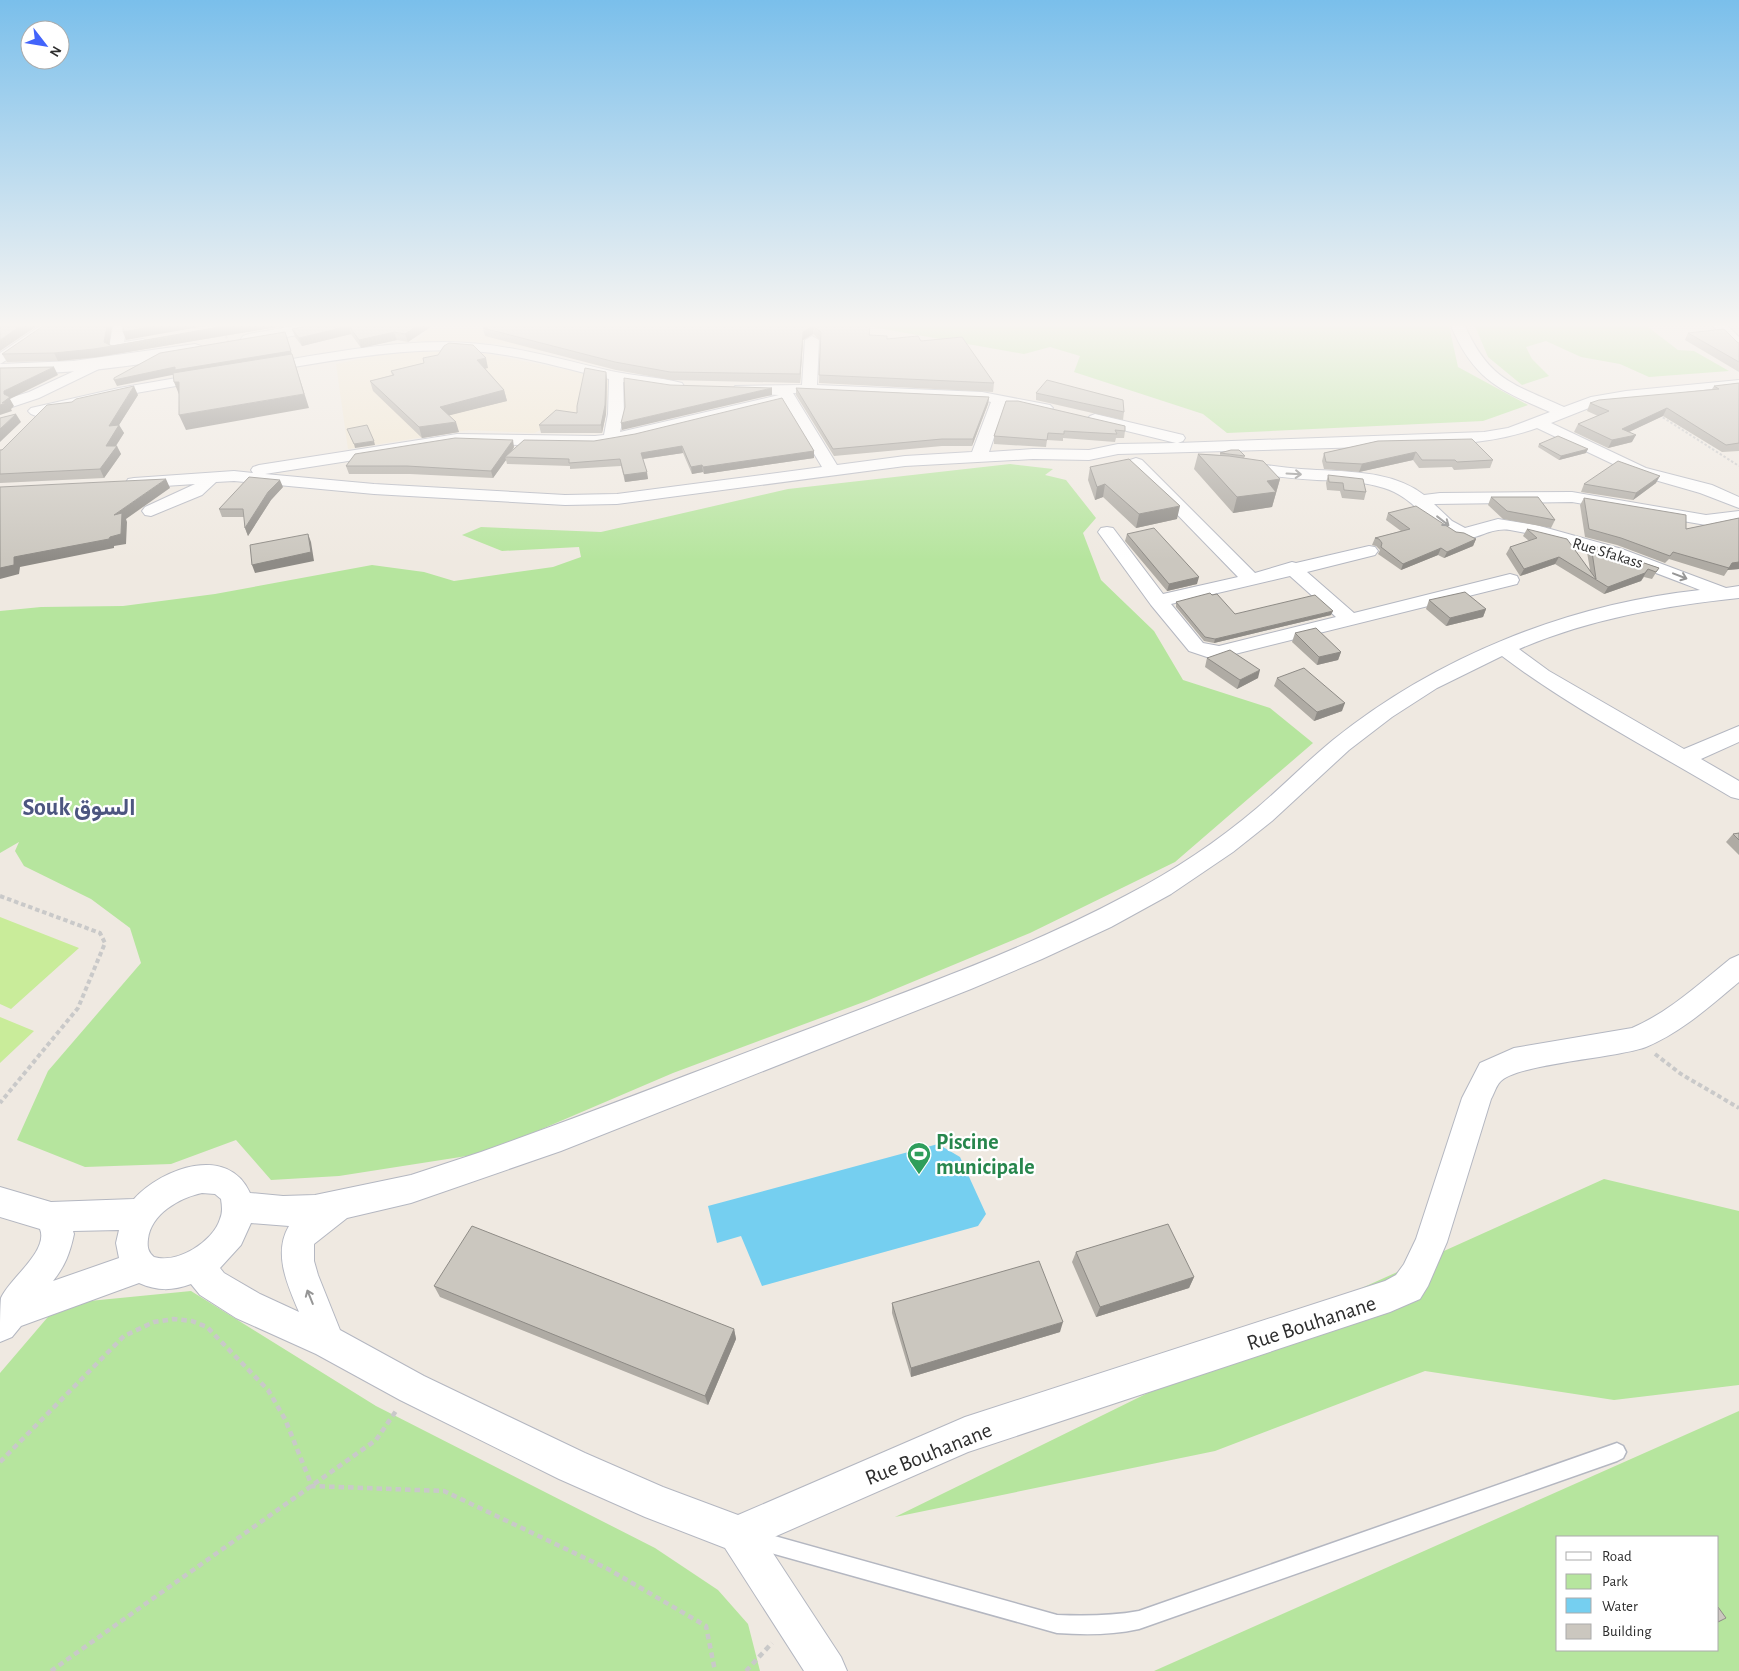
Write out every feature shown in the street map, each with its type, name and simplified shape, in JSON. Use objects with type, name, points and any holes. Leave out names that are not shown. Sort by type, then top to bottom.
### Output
[{"type":"street","points":[[22,422],[55,404]]},
{"type":"street","points":[[41,410],[67,404]]},
{"type":"street","points":[[611,438],[616,404]]},
{"type":"street","points":[[114,484],[212,479],[436,441],[487,438],[567,442],[611,438],[743,404]]},
{"type":"street","points":[[793,404],[832,469]]},
{"type":"street","points":[[979,456],[998,404]]},
{"type":"street","points":[[1027,404],[1059,411]]},
{"type":"street","points":[[1545,404],[1564,413]]},
{"type":"street","points":[[1090,455],[1111,461],[1136,463],[1209,455],[1461,439],[1512,432],[1586,404]]},
{"type":"street","points":[[1084,416],[1209,455]]},
{"type":"street","points":[[1539,423],[1640,471],[1706,489],[1739,503]]},
{"type":"street","points":[[234,476],[374,489],[565,500],[617,499],[832,469],[905,461],[979,456],[1090,455],[1118,449],[1209,455]]},
{"type":"street","points":[[1136,463],[1251,580]]},
{"type":"street","name":"Rue Sfakass","points":[[1225,464],[1286,473],[1336,476],[1376,482],[1407,490],[1422,501],[1440,519],[1460,533],[1466,533],[1488,525],[1500,525],[1540,532],[1610,551],[1731,592]]},
{"type":"street","points":[[151,511],[196,491],[212,479]]},
{"type":"street","points":[[1422,501],[1440,498],[1564,496],[1601,500],[1706,520],[1739,516]]},
{"type":"street","points":[[1107,532],[1158,601],[1196,647],[1210,652],[1510,580]]},
{"type":"street","points":[[1158,601],[1369,551]]},
{"type":"street","points":[[1292,568],[1350,619]]},
{"type":"street","points":[[238,1207],[283,1211],[315,1210],[411,1189],[541,1144],[1020,958],[1097,922],[1187,872],[1236,837],[1340,746],[1405,697],[1449,673],[1540,634],[1623,608],[1649,602],[1731,592]]},
{"type":"street","points":[[1504,648],[1542,676],[1739,791]]},
{"type":"street","points":[[1682,759],[1739,733]]},
{"type":"street","name":"Rue Bouhanane","points":[[738,1534],[965,1435],[1390,1296],[1408,1288],[1431,1242],[1477,1098],[1490,1072],[1514,1060],[1635,1039],[1654,1031],[1692,1006],[1739,966]]},
{"type":"street","points":[[202,1179],[221,1181],[234,1191],[238,1207],[234,1227],[221,1247],[200,1264],[177,1273],[156,1274],[140,1267],[131,1252],[132,1233],[142,1214],[159,1196],[180,1184],[202,1179]]},
{"type":"street","points":[[0,1202],[51,1217],[142,1214]]},
{"type":"street","points":[[328,1342],[300,1272],[297,1256],[298,1240],[307,1228],[344,1203]]},
{"type":"street","points":[[5,1319],[53,1256],[58,1234],[51,1217]]},
{"type":"street","points":[[200,1264],[202,1272],[212,1284],[248,1306],[328,1342],[412,1388],[580,1470],[658,1504],[738,1534],[827,1671]]},
{"type":"street","points":[[5,1319],[140,1267]]},
{"type":"lane","points":[[738,1534],[1057,1624],[1095,1627],[1118,1625],[1139,1620],[1617,1452]]},
{"type":"path","points":[[1640,404],[1739,466]]},
{"type":"path","points":[[0,896],[100,933],[105,943],[78,1008],[0,1103]]},
{"type":"path","points":[[1635,1039],[1681,1074],[1739,1108]]},
{"type":"path","points":[[0,1462],[124,1336],[154,1322],[174,1318],[192,1321],[207,1327],[268,1390],[285,1419],[312,1486]]},
{"type":"path","points":[[51,1671],[376,1440],[412,1388]]},
{"type":"path","points":[[312,1486],[444,1491],[608,1569],[706,1626],[715,1671]]},
{"type":"path","points":[[746,1671],[793,1621]]},
{"type":"shaded area","points":[[342,404],[598,404],[534,433],[469,430],[348,449]]},
{"type":"green space","points":[[1172,404],[1528,405],[1483,421],[1227,433],[1203,414]]},
{"type":"green space","points":[[1010,464],[1053,469],[1045,475],[1066,480],[1096,518],[1083,533],[1101,580],[1154,631],[1183,680],[1270,708],[1313,743],[1175,862],[1030,933],[869,1000],[673,1073],[486,1153],[339,1176],[271,1180],[236,1140],[171,1164],[85,1167],[17,1140],[48,1071],[141,963],[130,928],[91,899],[24,866],[15,851],[19,842],[0,853],[0,611],[41,607],[123,606],[215,594],[372,565],[424,572],[454,581],[553,567],[581,557],[579,547],[502,551],[462,535],[481,527],[601,532],[788,489]]},
{"type":"green space","points":[[0,917],[79,948],[11,1009],[0,1004]]},
{"type":"green space","points":[[0,1017],[34,1031],[0,1063]]},
{"type":"green space","points":[[1604,1179],[1739,1211],[1739,1385],[1614,1400],[1425,1371],[1215,1451],[895,1517],[1364,1287]]},
{"type":"green space","points":[[191,1291],[376,1406],[655,1548],[718,1590],[748,1624],[760,1671],[0,1671],[0,1373],[59,1304]]},
{"type":"green space","points":[[1739,1411],[1739,1671],[1154,1671]]},
{"type":"water","points":[[938,1144],[960,1157],[986,1214],[978,1226],[762,1286],[741,1236],[717,1243],[708,1206]]},
{"type":"building","points":[[123,404],[109,426],[119,425],[106,446],[117,446],[100,469],[0,474],[0,450],[47,405]]},
{"type":"building","points":[[179,404],[245,404],[179,415]]},
{"type":"building","points":[[394,404],[451,404],[440,407],[456,422],[419,427]]},
{"type":"building","points":[[577,404],[605,404],[601,425],[539,425],[556,410],[577,413]]},
{"type":"building","points":[[625,404],[703,404],[621,423]]},
{"type":"building","points":[[758,404],[786,404],[814,451],[703,467],[702,465],[691,467],[682,446],[641,453],[647,472],[624,475],[620,459],[569,463],[569,459],[505,457],[524,440],[594,441],[635,434]]},
{"type":"building","points":[[806,404],[986,404],[973,439],[942,439],[833,449]]},
{"type":"building","points":[[1005,404],[1031,404],[1125,426],[1125,431],[1115,430],[1117,434],[1064,431],[1064,434],[1048,433],[1047,440],[994,436]]},
{"type":"building","points":[[1087,404],[1123,404],[1124,412]]},
{"type":"building","points":[[1592,404],[1739,404],[1739,443],[1726,445],[1667,408],[1622,429],[1636,435],[1612,440],[1578,424],[1609,411]]},
{"type":"building","points":[[16,414],[0,429],[0,418]]},
{"type":"building","points":[[367,425],[374,441],[354,444],[347,429]]},
{"type":"building","points":[[1558,436],[1588,449],[1561,456],[1539,444]]},
{"type":"building","points":[[455,438],[513,440],[491,471],[407,466],[346,466],[355,454]]},
{"type":"building","points":[[1472,439],[1493,460],[1457,462],[1455,460],[1422,460],[1416,452],[1362,464],[1326,462],[1324,453],[1378,441]]},
{"type":"building","points":[[1239,450],[1245,456],[1220,453]]},
{"type":"building","points":[[1198,454],[1263,461],[1280,479],[1267,481],[1276,492],[1237,497]]},
{"type":"building","points":[[1129,459],[1180,506],[1139,514],[1105,484],[1097,487],[1090,467]]},
{"type":"building","points":[[1618,461],[1660,476],[1636,493],[1584,484]]},
{"type":"building","points":[[1328,475],[1363,479],[1366,492],[1344,490],[1343,483],[1329,482]]},
{"type":"building","points":[[249,477],[280,480],[268,492],[245,528],[243,509],[219,509]]},
{"type":"building","points":[[166,479],[114,515],[122,513],[121,534],[109,539],[14,557],[14,565],[0,568],[0,487]]},
{"type":"building","points":[[1491,497],[1538,497],[1555,520],[1507,511]]},
{"type":"building","points":[[1584,498],[1686,515],[1686,529],[1739,518],[1739,562],[1732,563],[1729,568],[1673,552],[1670,556],[1621,538],[1589,529]]},
{"type":"building","points":[[1416,506],[1456,532],[1464,533],[1476,539],[1447,552],[1441,548],[1403,564],[1381,547],[1382,543],[1379,539],[1375,538],[1410,529],[1388,513]]},
{"type":"building","points":[[1154,528],[1199,577],[1169,584],[1127,534]]},
{"type":"building","points":[[1527,529],[1567,539],[1596,579],[1591,545],[1659,568],[1656,572],[1648,569],[1645,573],[1608,587],[1559,557],[1524,569],[1510,547],[1537,538]]},
{"type":"building","points":[[308,534],[311,552],[252,565],[250,545]]},
{"type":"building","points":[[1465,592],[1486,609],[1450,618],[1429,600]]},
{"type":"building","points":[[1210,593],[1212,595],[1217,594],[1235,614],[1315,595],[1333,611],[1215,639],[1205,637],[1176,602]]},
{"type":"building","points":[[1316,628],[1341,652],[1319,657],[1295,633]]},
{"type":"building","points":[[1230,650],[1260,670],[1240,680],[1207,658]]},
{"type":"building","points":[[1304,668],[1345,703],[1317,712],[1277,678]]},
{"type":"building","points":[[1739,833],[1739,840],[1733,834]]},
{"type":"building","points":[[1168,1224],[1194,1277],[1100,1307],[1076,1252]]},
{"type":"building","points":[[472,1226],[734,1329],[705,1396],[434,1286]]},
{"type":"building","points":[[1039,1261],[1063,1322],[911,1368],[892,1303]]},
{"type":"building","points":[[1719,1608],[1726,1618],[1719,1622]]},
{"type":"place","name":"Piscine municipale","points":[[919,1175]]},
{"type":"district","name":"Souk السوق","points":[[79,807]]}]
